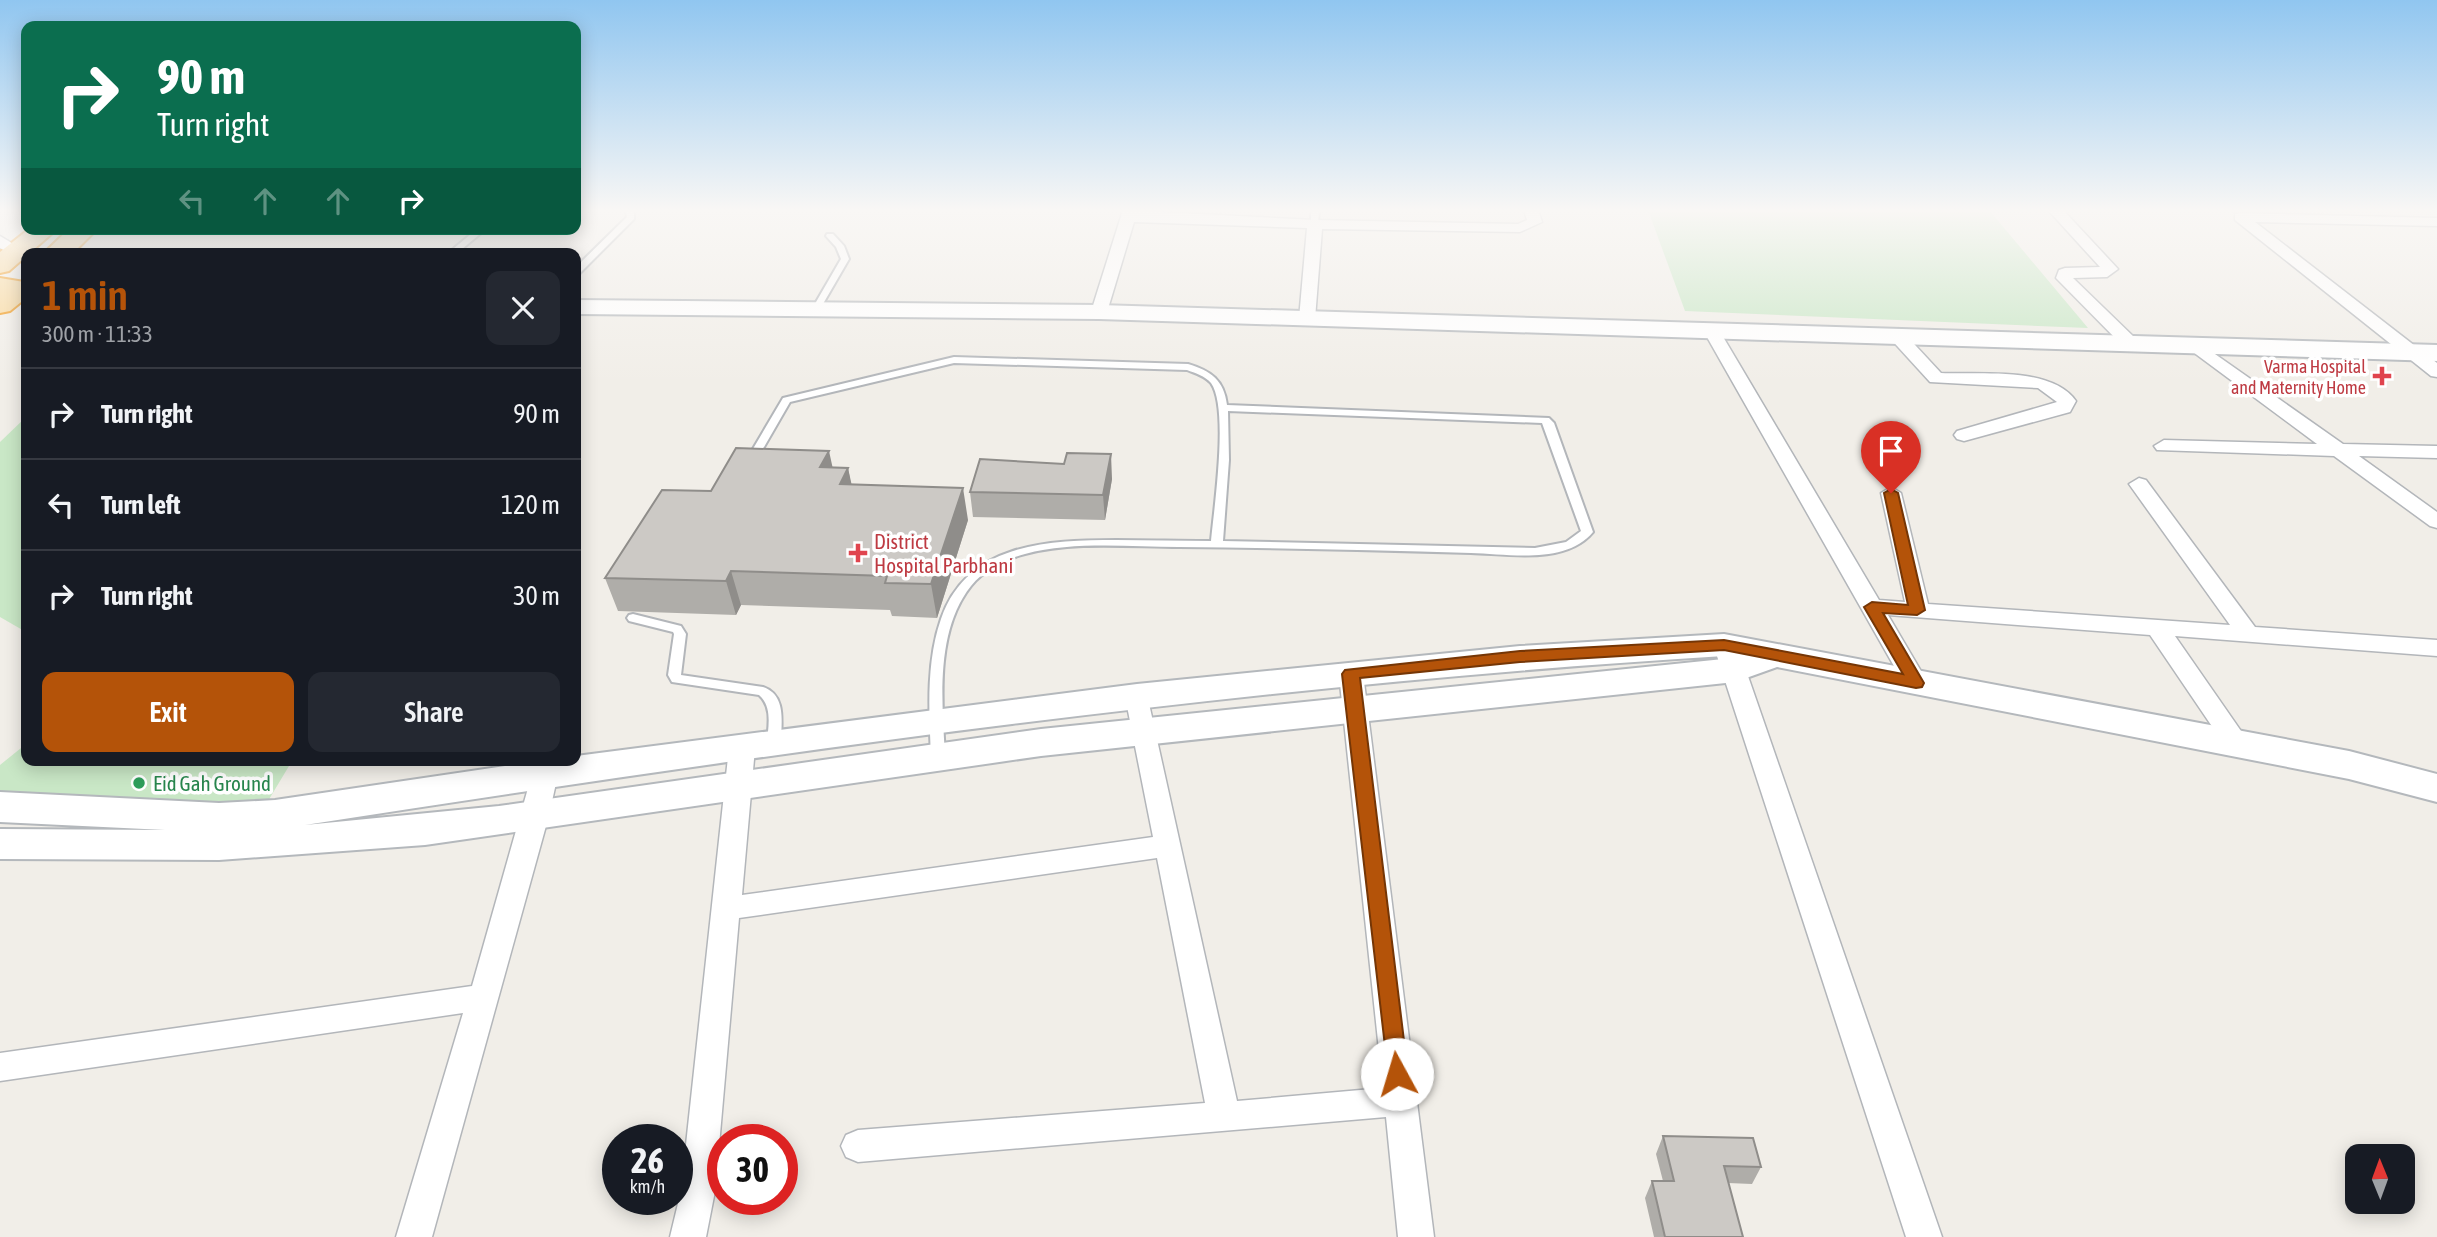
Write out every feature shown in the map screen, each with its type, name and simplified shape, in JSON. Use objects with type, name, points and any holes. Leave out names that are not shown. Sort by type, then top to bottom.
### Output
[{"type":"street","points":[[1100,312],[1113,268]]},
{"type":"street","points":[[1307,318],[1311,268]]},
{"type":"street","points":[[2109,268],[2107,272],[2065,273],[2064,278],[2130,343]]},
{"type":"street","points":[[2303,268],[2437,372]]},
{"type":"street","points":[[581,307],[1100,312],[2437,353]]},
{"type":"street","points":[[1711,330],[1916,683]]},
{"type":"street","points":[[1897,336],[1936,378],[2041,383],[2055,389],[2067,401],[2063,408],[1964,435]]},
{"type":"street","points":[[2195,345],[2437,522]]},
{"type":"street","points":[[2164,446],[2437,452]]},
{"type":"street","points":[[2139,484],[2249,636]]},
{"type":"street","points":[[1891,493],[1917,610]]},
{"type":"street","points":[[1872,607],[2437,648]]},
{"type":"street","points":[[2158,629],[2237,744]]},
{"type":"street","points":[[0,807],[230,817],[315,810],[545,774],[758,746],[937,739],[1353,689],[1526,673],[1772,656],[2349,765],[2437,788]]},
{"type":"street","points":[[1730,657],[1924,1237]]},
{"type":"street","points":[[1353,689],[1416,1237]]},
{"type":"street","points":[[1140,713],[1224,1116]]},
{"type":"street","points":[[0,844],[186,848],[353,837],[536,816],[736,786],[937,739]]},
{"type":"street","points":[[688,1237],[698,1191],[736,786],[758,746]]},
{"type":"street","points":[[414,1237],[536,816],[545,774]]},
{"type":"street","points":[[725,909],[1167,846]]},
{"type":"street","points":[[0,1067],[484,997]]},
{"type":"street","points":[[858,1146],[1400,1101]]},
{"type":"lane","points":[[816,309],[840,268]]},
{"type":"lane","points":[[745,470],[786,400],[954,360],[1188,367],[1210,377],[1217,384],[1225,408],[1216,544]]},
{"type":"lane","points":[[937,739],[942,633],[966,584],[984,569],[1023,551],[1046,547],[1216,544],[1535,551],[1555,549],[1587,532],[1549,423],[1545,420],[1225,408]]},
{"type":"lane","points":[[632,618],[677,629],[680,634],[674,675],[677,679],[763,691],[771,696],[775,703],[758,746]]},
{"type":"green space","points":[[1669,268],[2037,268],[2088,328],[1685,311]]},
{"type":"green space","points":[[21,422],[21,629],[0,617],[0,442]]},
{"type":"green space","name":"Eid Gah Ground","points":[[21,748],[21,766],[289,766],[268,801],[0,804],[0,765]]},
{"type":"building","points":[[736,448],[829,451],[820,467],[848,468],[840,484],[963,488],[931,584],[885,583],[887,576],[731,571],[726,581],[605,578],[662,490],[711,491]]},
{"type":"building","points":[[1067,453],[1111,454],[1103,495],[970,492],[980,459],[1064,464]]},
{"type":"building","points":[[1663,1136],[1753,1138],[1761,1167],[1724,1166],[1743,1237],[1665,1237],[1652,1181],[1674,1181]]},
{"type":"place","name":"Varma Hospital and Maternity Home","points":[[2382,376]]},
{"type":"place","name":"District Hospital Parbhani","points":[[858,553]]},
{"type":"place","name":"Eid Gah Ground","points":[[139,783]]},
{"type":"route","points":[[1397,1074],[1351,674],[1520,657],[1724,645],[1916,683],[1872,607],[1917,610],[1891,493]]}]
